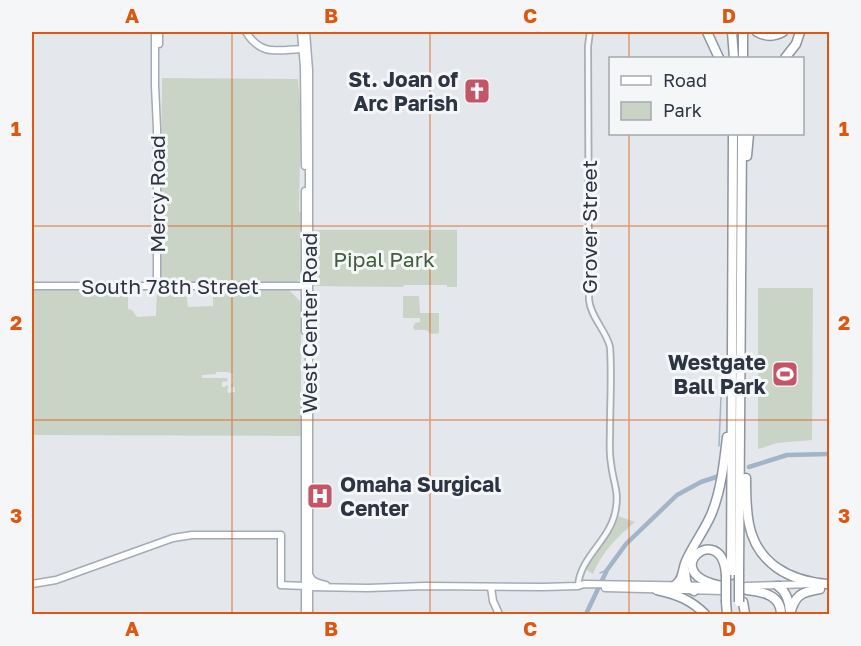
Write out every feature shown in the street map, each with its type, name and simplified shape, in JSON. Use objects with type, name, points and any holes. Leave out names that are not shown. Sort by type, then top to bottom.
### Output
[{"type":"highway","points":[[707,32],[719,57]]},
{"type":"highway","points":[[733,32],[734,57]]},
{"type":"highway","points":[[743,32],[743,57]]},
{"type":"highway","points":[[757,32],[771,36],[783,32]]},
{"type":"highway","points":[[786,57],[796,44],[800,32]]},
{"type":"highway","points":[[675,585],[680,581],[688,556],[710,516],[728,456],[732,362],[732,135]]},
{"type":"highway","points":[[739,615],[735,602],[735,575],[743,452],[742,135]]},
{"type":"highway","points":[[742,237],[749,135]]},
{"type":"highway","points":[[728,456],[747,512],[749,526],[764,556],[788,575],[827,586]]},
{"type":"highway","points":[[724,588],[706,582],[695,575],[692,566],[694,557],[699,552],[706,549],[717,552],[735,575],[735,602],[729,615]]},
{"type":"highway","points":[[688,556],[685,573],[691,588]]},
{"type":"highway","points":[[790,615],[797,598],[806,592],[827,586]]},
{"type":"highway","points":[[780,588],[789,603],[790,615]]},
{"type":"highway","points":[[746,589],[772,597],[779,605],[781,615]]},
{"type":"highway","points":[[657,590],[683,598],[694,604],[705,615]]},
{"type":"highway","points":[[735,602],[746,615]]},
{"type":"main road","name":"Mercy Road","points":[[157,32],[157,287]]},
{"type":"main road","points":[[246,32],[255,44],[264,49],[305,47]]},
{"type":"main road","points":[[251,32],[258,41],[265,45],[305,47]]},
{"type":"main road","name":"West Center Road","points":[[301,32],[305,47]]},
{"type":"main road","name":"West Center Road","points":[[306,32],[309,572],[307,615]]},
{"type":"main road","name":"South 78th Street","points":[[32,286],[307,286]]},
{"type":"main road","name":"West Center Road","points":[[307,286],[308,586]]},
{"type":"main road","points":[[32,584],[63,578],[182,536],[282,535],[281,585],[368,588],[384,586]]},
{"type":"main road","points":[[309,572],[310,578],[326,585]]},
{"type":"main road","points":[[308,586],[675,585],[691,588]]},
{"type":"main road","points":[[613,586],[657,590],[724,588]]},
{"type":"main road","points":[[746,589],[827,586]]},
{"type":"main road","points":[[491,587],[493,601],[499,615]]},
{"type":"street","name":"Grover Street","points":[[582,586],[578,576],[610,527],[614,519],[617,500],[617,486],[610,462],[610,347],[592,314],[589,300],[588,46],[590,32]]},
{"type":"green space","points":[[162,78],[298,79],[301,114],[299,211],[301,213],[301,280],[292,283],[160,282]]},
{"type":"green space","name":"Pipal Park","points":[[311,230],[457,230],[457,287],[447,287],[447,285],[311,286]]},
{"type":"green space","name":"Westgate Ball Park","points":[[758,288],[813,288],[812,440],[777,443],[758,448]]},
{"type":"green space","points":[[32,290],[157,290],[186,290],[188,307],[213,306],[213,290],[289,290],[301,302],[301,436],[32,435]],"holes":[[[157,290],[156,316],[137,317],[132,310],[128,309],[128,291]],[[216,372],[228,372],[234,375],[231,387],[234,387],[235,392],[228,393],[227,385],[222,387],[222,382],[228,381],[227,378],[202,378],[202,375],[216,374]]]},
{"type":"green space","points":[[403,296],[419,296],[420,313],[439,313],[439,333],[432,334],[426,330],[415,330],[413,328],[415,323],[420,322],[420,318],[403,318]]},
{"type":"green space","points":[[618,516],[635,522],[611,545],[593,574],[586,567],[608,536]]},
{"type":"waterway","points":[[719,446],[722,371]]},
{"type":"waterway","points":[[749,467],[787,455],[830,454]]},
{"type":"waterway","points":[[586,614],[607,570],[626,544],[677,495],[701,482],[719,476]]},
{"type":"waterway","points":[[600,573],[607,570]]},
{"type":"place","name":"St. Joan of Arc Parish","points":[[477,91]]},
{"type":"place","name":"Westgate Ball Park","points":[[785,374]]},
{"type":"place","name":"Omaha Surgical Center","points":[[320,496]]}]
